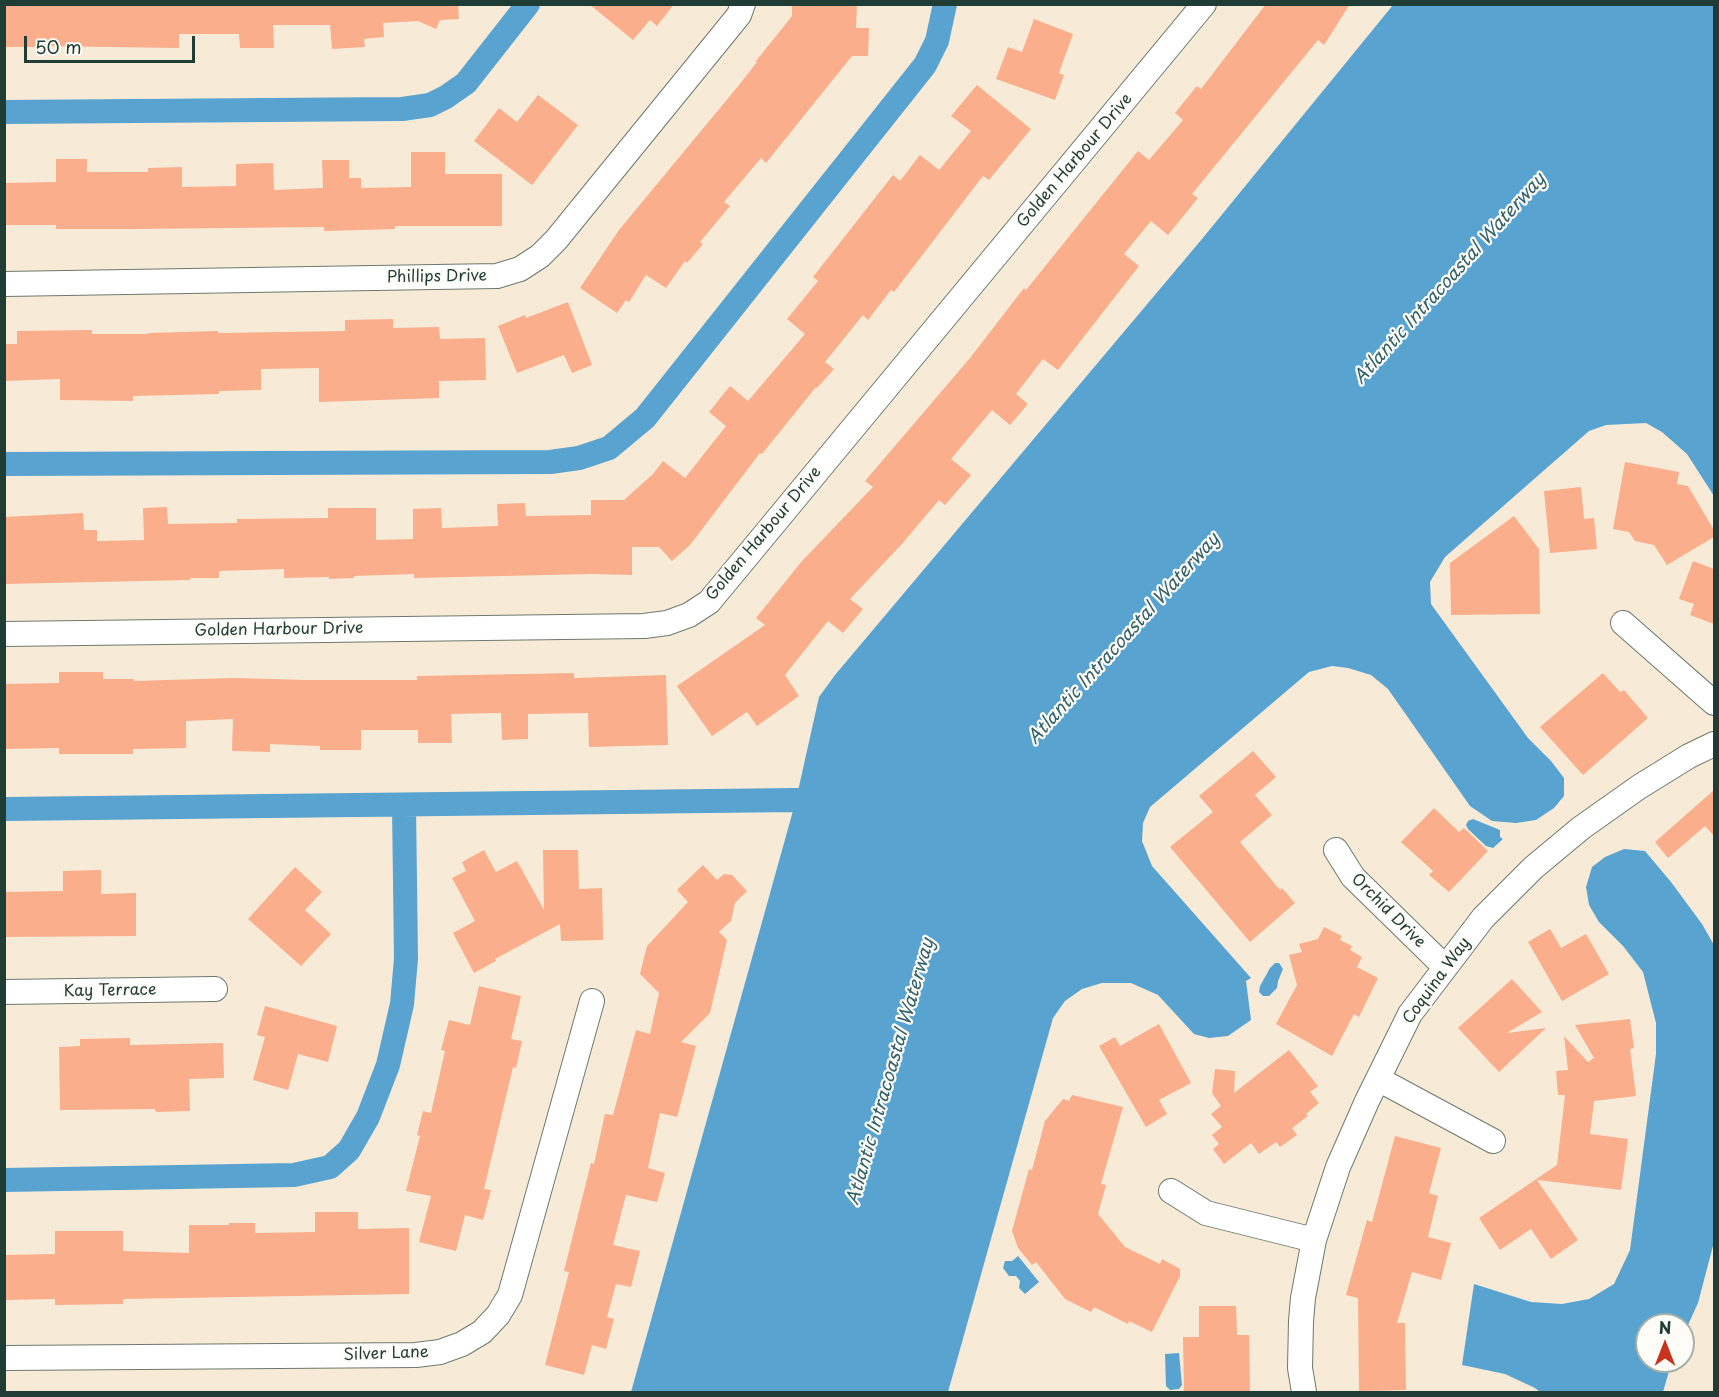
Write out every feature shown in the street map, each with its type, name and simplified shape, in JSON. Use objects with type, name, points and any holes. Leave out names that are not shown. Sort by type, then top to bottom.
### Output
[{"type":"street","name":"Phillips Drive","points":[[4,284],[497,276],[520,268],[540,256],[556,240],[740,15],[743,4]]},
{"type":"street","name":"Golden Harbour Drive","points":[[4,634],[644,626],[667,623],[689,615],[709,602],[1204,4]]},
{"type":"street","points":[[1623,623],[1714,704]]},
{"type":"street","name":"Coquina Way","points":[[1304,1392],[1300,1368],[1301,1321],[1314,1240],[1338,1167],[1410,1014],[1483,918],[1533,868],[1581,828],[1639,787],[1689,756],[1714,744]]},
{"type":"street","name":"Orchid Drive","points":[[1336,850],[1353,877],[1445,967]]},
{"type":"street","name":"Kay Terrace","points":[[4,992],[215,989]]},
{"type":"street","name":"Silver Lane","points":[[4,1358],[416,1355],[440,1352],[462,1344],[482,1332],[498,1315],[510,1295],[592,1001]]},
{"type":"street","points":[[1378,1079],[1493,1141]]},
{"type":"street","points":[[1171,1191],[1206,1213],[1314,1240]]},
{"type":"water","name":"Atlantic Intracoastal Waterway","points":[[1393,5],[1714,5],[1714,496],[1687,454],[1662,432],[1646,423],[1606,425],[1589,431],[1445,557],[1430,582],[1431,604],[1528,738],[1564,778],[1564,796],[1554,808],[1536,820],[1516,823],[1492,821],[1470,806],[1388,689],[1371,675],[1332,666],[1309,672],[1150,807],[1143,823],[1142,841],[1152,866],[1251,978],[1246,981],[1251,1020],[1228,1036],[1209,1038],[1194,1034],[1158,995],[1131,983],[1102,983],[1082,989],[1065,1001],[1053,1018],[948,1392],[631,1392],[796,800],[819,697],[835,675],[1202,239]]},
{"type":"water","points":[[1473,819],[1500,830],[1500,837],[1503,839],[1493,848],[1486,846],[1466,825]]},
{"type":"water","points":[[1624,849],[1645,851],[1702,924],[1714,945],[1714,1242],[1693,1313],[1635,1313],[1635,1373],[1669,1373],[1663,1392],[1540,1392],[1505,1374],[1462,1365],[1474,1284],[1531,1302],[1562,1304],[1589,1299],[1614,1284],[1630,1250],[1656,1054],[1656,1023],[1643,972],[1623,946],[1599,922],[1589,905],[1586,887],[1592,867],[1605,857]]},
{"type":"water","points":[[1275,963],[1279,963],[1283,969],[1277,988],[1269,996],[1263,996],[1259,992],[1260,986]]},
{"type":"water","points":[[1018,1256],[1039,1282],[1025,1294],[1019,1288],[1020,1281],[1016,1276],[1009,1276],[1003,1268],[1005,1261],[1012,1261]]},
{"type":"water","points":[[1179,1353],[1182,1385],[1179,1389],[1170,1390],[1166,1386],[1165,1354]]},
{"type":"building","points":[[4,4],[458,4],[459,19],[440,20],[436,29],[418,21],[383,23],[384,37],[364,39],[365,47],[332,49],[330,25],[273,25],[274,48],[240,48],[239,34],[179,34],[179,48],[4,47]]},
{"type":"building","points":[[589,4],[674,4],[657,26],[650,20],[633,40]]},
{"type":"building","points":[[792,4],[857,4],[856,28],[869,28],[868,56],[852,56],[766,163],[761,158],[724,202],[730,206],[700,242],[703,244],[687,263],[685,261],[666,288],[646,275],[629,302],[626,300],[617,313],[580,288],[619,230],[739,85],[792,16]]},
{"type":"building","points":[[1266,4],[1350,4],[1324,45],[1318,40],[1192,194],[1198,198],[1168,235],[1151,221],[1124,254],[1139,266],[1058,370],[1043,359],[1016,394],[1028,404],[1010,425],[992,410],[951,459],[971,475],[945,505],[939,500],[901,545],[850,599],[863,609],[843,633],[828,621],[785,675],[799,696],[757,726],[747,712],[712,736],[677,686],[765,625],[756,618],[802,561],[873,487],[865,481],[970,358],[1024,288],[1026,290],[1138,151],[1149,160],[1183,120],[1175,113],[1197,86],[1201,89]]},
{"type":"building","points":[[1034,19],[1073,34],[1059,73],[1064,75],[1055,100],[996,79],[1008,47],[1022,52]]},
{"type":"building","points":[[977,85],[1031,129],[989,180],[983,176],[894,292],[891,290],[868,320],[863,315],[825,362],[834,369],[816,387],[762,454],[760,453],[690,545],[672,561],[659,547],[632,547],[632,575],[414,578],[414,574],[329,579],[329,577],[284,578],[284,569],[219,571],[219,578],[190,578],[190,580],[4,584],[4,517],[83,513],[84,530],[97,530],[97,541],[144,540],[143,508],[167,507],[168,524],[237,523],[237,519],[328,518],[328,508],[376,508],[376,540],[413,539],[413,509],[441,508],[442,528],[498,526],[497,504],[525,503],[526,516],[591,515],[591,500],[624,500],[653,474],[663,461],[685,478],[726,426],[709,412],[730,386],[748,401],[805,334],[787,319],[818,281],[813,277],[893,175],[900,181],[920,155],[939,170],[971,131],[951,116]]},
{"type":"building","points":[[538,95],[578,125],[532,185],[474,141],[499,108],[517,122]]},
{"type":"building","points":[[411,152],[445,152],[445,174],[502,174],[502,226],[395,226],[395,229],[324,231],[324,227],[56,229],[56,225],[4,225],[4,183],[56,182],[56,159],[87,159],[87,172],[148,172],[148,168],[182,167],[182,187],[236,186],[236,164],[273,163],[274,190],[323,188],[322,160],[349,160],[349,178],[361,178],[361,188],[411,187]]},
{"type":"building","points":[[568,302],[592,365],[572,373],[564,355],[517,373],[498,326]]},
{"type":"building","points":[[393,319],[393,328],[439,327],[440,339],[485,338],[486,380],[439,381],[439,398],[319,402],[319,368],[261,369],[261,390],[219,391],[219,394],[133,396],[133,401],[60,400],[60,379],[4,381],[4,344],[17,344],[17,331],[92,330],[92,334],[148,334],[218,331],[218,333],[345,331],[345,320]]},
{"type":"building","points":[[1625,462],[1679,472],[1677,484],[1688,486],[1714,530],[1714,537],[1667,565],[1654,545],[1635,541],[1629,532],[1613,529]]},
{"type":"building","points":[[1581,487],[1584,519],[1594,518],[1597,549],[1550,553],[1544,491]]},
{"type":"building","points":[[1514,516],[1539,549],[1540,614],[1451,615],[1450,563]]},
{"type":"building","points":[[1693,561],[1714,569],[1714,624],[1690,615],[1694,604],[1679,599]]},
{"type":"building","points":[[59,672],[103,672],[103,679],[134,679],[134,681],[234,678],[417,680],[417,676],[574,673],[574,678],[666,675],[668,745],[589,747],[588,713],[528,714],[528,739],[502,740],[501,713],[451,714],[452,743],[418,743],[418,730],[361,730],[361,750],[320,750],[320,746],[270,744],[270,752],[232,751],[233,719],[186,721],[186,748],[133,749],[133,754],[59,754],[59,748],[4,749],[4,684],[59,683]]},
{"type":"building","points":[[1603,673],[1620,692],[1624,690],[1648,718],[1583,775],[1540,727]]},
{"type":"building","points":[[1253,751],[1276,777],[1255,795],[1272,815],[1240,842],[1280,890],[1282,888],[1295,903],[1250,942],[1170,847],[1213,812],[1199,796]]},
{"type":"building","points":[[1714,790],[1714,836],[1705,826],[1668,858],[1655,842]]},
{"type":"building","points":[[1434,808],[1459,832],[1464,828],[1488,851],[1449,892],[1429,875],[1433,871],[1401,842]]},
{"type":"building","points":[[484,850],[496,872],[517,861],[544,910],[543,850],[578,850],[579,889],[602,888],[603,940],[561,941],[560,924],[474,973],[453,933],[475,921],[452,878],[466,871],[462,862]]},
{"type":"building","points":[[703,865],[717,880],[724,874],[732,875],[747,891],[735,903],[731,921],[719,932],[727,940],[710,1013],[681,1042],[696,1046],[677,1117],[660,1113],[648,1168],[665,1173],[657,1202],[626,1195],[613,1245],[640,1251],[631,1287],[616,1284],[607,1317],[614,1319],[606,1349],[592,1345],[584,1375],[545,1365],[569,1272],[564,1271],[591,1163],[594,1164],[605,1114],[613,1115],[636,1030],[650,1034],[659,993],[640,974],[647,946],[688,902],[677,890]]},
{"type":"building","points":[[295,867],[322,892],[305,910],[331,934],[301,966],[248,919]]},
{"type":"building","points":[[101,870],[101,894],[136,893],[136,936],[4,937],[4,892],[63,891],[63,871]]},
{"type":"building","points":[[1324,927],[1342,936],[1340,940],[1352,946],[1350,950],[1362,957],[1357,967],[1378,978],[1359,1017],[1354,1014],[1332,1056],[1276,1024],[1297,985],[1289,955],[1302,952],[1299,944],[1318,939]]},
{"type":"building","points":[[1550,929],[1561,948],[1586,934],[1609,974],[1562,1001],[1528,942]]},
{"type":"building","points":[[1512,979],[1542,1012],[1507,1033],[1546,1028],[1499,1072],[1458,1028]]},
{"type":"building","points":[[479,986],[521,996],[511,1039],[522,1041],[516,1068],[513,1067],[484,1189],[491,1190],[483,1220],[465,1215],[456,1251],[419,1242],[431,1196],[406,1191],[420,1136],[417,1135],[423,1111],[431,1113],[445,1051],[441,1050],[449,1020],[470,1025]]},
{"type":"building","points":[[265,1006],[337,1026],[328,1062],[298,1054],[288,1090],[253,1080],[265,1037],[257,1035]]},
{"type":"building","points":[[1630,1019],[1634,1048],[1630,1049],[1636,1096],[1594,1101],[1590,1134],[1628,1139],[1621,1190],[1537,1180],[1578,1240],[1551,1259],[1531,1229],[1500,1250],[1479,1218],[1557,1165],[1565,1095],[1558,1095],[1556,1071],[1568,1070],[1564,1036],[1588,1062],[1594,1058],[1575,1025]]},
{"type":"building","points":[[1159,1024],[1191,1083],[1159,1100],[1167,1114],[1146,1127],[1099,1046],[1115,1037],[1120,1046]]},
{"type":"building","points":[[130,1038],[130,1045],[223,1043],[224,1078],[189,1079],[190,1111],[60,1110],[59,1047],[80,1046],[80,1039]]},
{"type":"building","points":[[1289,1050],[1318,1086],[1310,1092],[1319,1103],[1306,1114],[1308,1116],[1292,1128],[1297,1135],[1280,1147],[1276,1142],[1259,1154],[1251,1143],[1224,1164],[1213,1149],[1219,1144],[1212,1135],[1222,1127],[1211,1114],[1221,1106],[1212,1093],[1215,1069],[1235,1071],[1234,1093]]},
{"type":"building","points":[[1072,1095],[1123,1107],[1101,1184],[1106,1185],[1098,1214],[1125,1247],[1160,1264],[1162,1259],[1180,1269],[1180,1276],[1152,1332],[1129,1321],[1128,1324],[1094,1307],[1091,1312],[1065,1299],[1036,1262],[1032,1265],[1018,1248],[1012,1231],[1045,1121],[1063,1099],[1069,1101]]},
{"type":"building","points":[[1395,1136],[1441,1148],[1429,1193],[1438,1196],[1428,1237],[1451,1243],[1441,1280],[1412,1272],[1397,1323],[1405,1323],[1406,1390],[1359,1391],[1358,1298],[1346,1295],[1367,1220],[1372,1222]]},
{"type":"building","points":[[315,1212],[358,1212],[358,1229],[409,1228],[409,1294],[123,1299],[123,1304],[55,1305],[55,1299],[4,1300],[4,1255],[55,1254],[55,1231],[123,1231],[123,1251],[189,1253],[189,1225],[255,1223],[255,1233],[315,1232]]},
{"type":"building","points":[[1199,1306],[1236,1306],[1237,1335],[1249,1335],[1250,1392],[1184,1392],[1183,1337],[1199,1337]]},
{"type":"waterway","points":[[4,112],[402,109],[430,105],[466,83],[528,4]]},
{"type":"waterway","points":[[4,464],[550,462],[579,458],[609,448],[645,418],[925,65],[937,41],[945,4]]},
{"type":"waterway","points":[[4,809],[796,800],[827,803]]},
{"type":"waterway","points":[[4,1180],[294,1175],[330,1167],[349,1150],[368,1117],[388,1065],[402,1004],[406,959],[404,805]]}]
